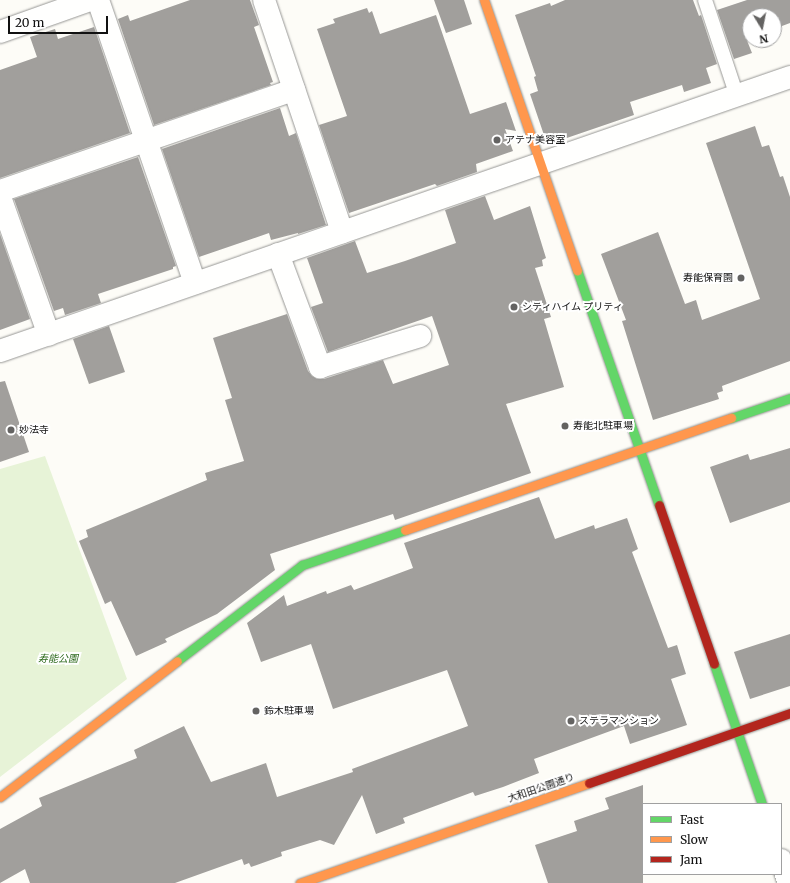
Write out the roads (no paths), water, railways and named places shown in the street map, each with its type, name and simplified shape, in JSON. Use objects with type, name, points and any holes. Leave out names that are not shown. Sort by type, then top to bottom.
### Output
[{"type":"street","points":[[0,32],[90,0]]},
{"type":"street","points":[[98,0],[195,283]]},
{"type":"street","points":[[264,0],[342,232]]},
{"type":"street","points":[[484,0],[762,803]]},
{"type":"street","points":[[0,351],[540,162],[790,77]]},
{"type":"street","points":[[0,191],[294,90]]},
{"type":"street","points":[[0,197],[48,335]]},
{"type":"street","points":[[278,254],[320,367],[420,336]]},
{"type":"street","points":[[0,797],[302,565],[640,448],[790,398]]},
{"type":"street","name":"大和田公園通り","points":[[300,883],[790,712]]},
{"type":"street","points":[[782,863],[789,883]]},
{"type":"lane","points":[[705,0],[737,96]]},
{"type":"place","name":"アテナ美容室","points":[[497,140]]},
{"type":"place","name":"寿能保育園","points":[[741,278]]},
{"type":"place","name":"シティハイム プリティ","points":[[514,307]]},
{"type":"place","name":"寿能北駐車場","points":[[565,426]]},
{"type":"place","name":"妙法寺","points":[[11,430]]},
{"type":"place","name":"鈴木駐車場","points":[[256,711]]},
{"type":"place","name":"ステラマンション","points":[[571,721]]},
{"type":"park label","name":"寿能公園","points":[[58,659]]}]
